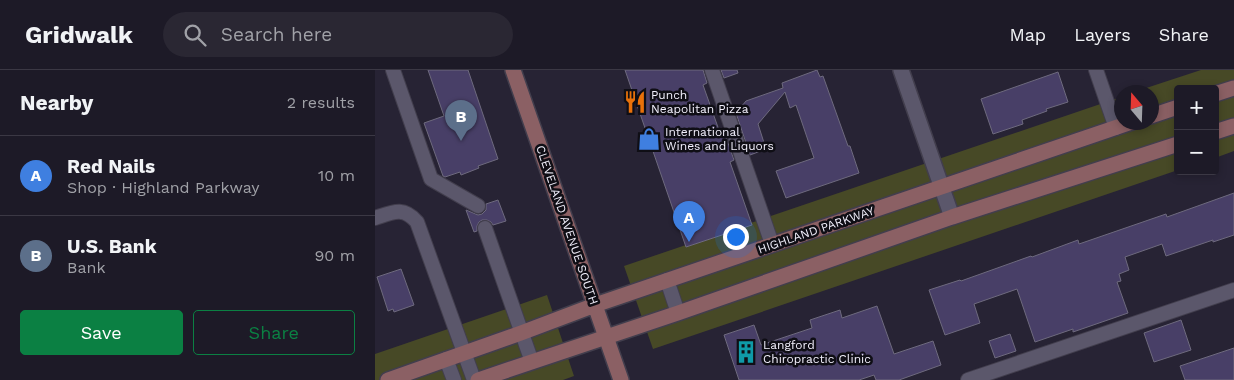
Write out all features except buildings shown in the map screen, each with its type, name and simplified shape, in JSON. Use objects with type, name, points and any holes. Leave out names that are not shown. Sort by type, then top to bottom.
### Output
[{"type":"street","name":"CLEVELAND AVENUE SOUTH","points":[[513,70],[621,380]]},
{"type":"street","points":[[901,70],[952,217]]},
{"type":"street","points":[[1219,93],[1234,88]]},
{"type":"street","points":[[1159,113],[1174,108]]},
{"type":"street","points":[[1219,131],[1234,126]]},
{"type":"street","name":"HIGHLAND PARKWAY","points":[[388,380],[667,280],[1114,129]]},
{"type":"street","points":[[481,379],[607,338],[952,217],[1174,145]]},
{"type":"lane","points":[[393,70],[431,179],[478,206]]},
{"type":"lane","points":[[712,70],[772,244]]},
{"type":"lane","points":[[1096,70],[1114,122]]},
{"type":"lane","points":[[375,218],[395,211],[410,214],[417,222],[464,353],[481,379]]},
{"type":"lane","points":[[485,228],[531,362]]},
{"type":"lane","points":[[667,280],[678,313]]},
{"type":"lane","points":[[968,380],[1234,290]]},
{"type":"lane","points":[[447,359],[454,380]]},
{"type":"green space","points":[[1201,70],[1234,70],[1234,151],[1219,157],[1219,85],[1174,85],[1174,171],[653,349],[624,266],[1114,99],[1114,130],[1159,130],[1159,85],[1155,85]]},
{"type":"green space","points":[[547,295],[574,376],[563,380],[375,380],[375,354]]},
{"type":"place","name":"Punch Neapolitan Pizza","points":[[635,102]]},
{"type":"place","name":"International Wines and Liquors","points":[[649,139]]},
{"type":"place","name":"U.S. Bank","points":[[461,141]]},
{"type":"place","name":"Red Nails","points":[[689,242]]},
{"type":"place","name":"Langford Chiropractic Clinic","points":[[746,352]]}]
